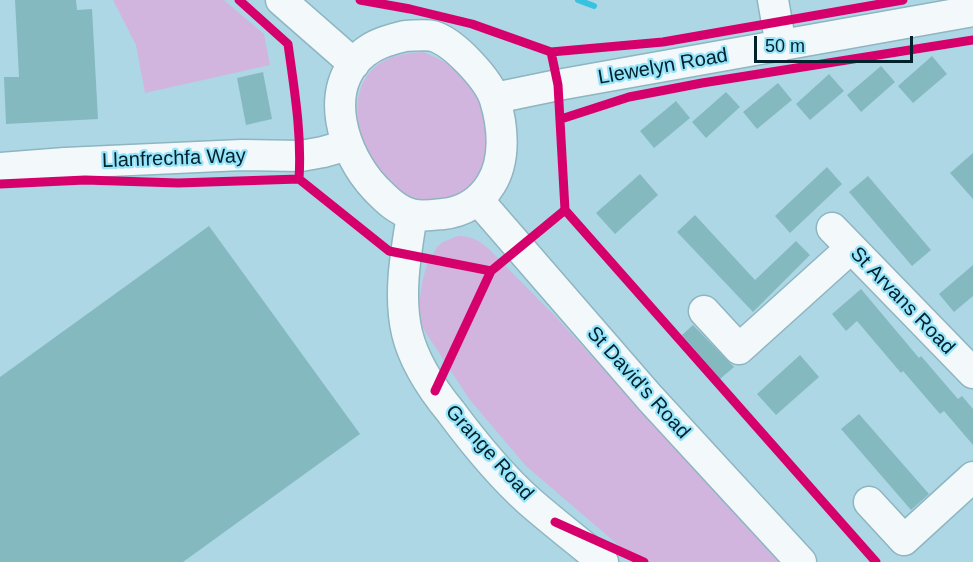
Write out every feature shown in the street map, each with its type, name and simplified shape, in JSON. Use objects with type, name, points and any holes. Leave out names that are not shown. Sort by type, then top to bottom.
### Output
[{"type":"street","points":[[281,0],[354,64]]},
{"type":"street","points":[[773,0],[781,46]]},
{"type":"street","points":[[971,0],[973,11]]},
{"type":"street","name":"Llewelyn Road","points":[[495,98],[973,11]]},
{"type":"street","points":[[405,36],[433,36],[455,49],[474,68],[495,98],[503,143],[492,183],[480,201],[454,213],[412,215],[399,210],[366,179],[354,161],[341,124],[340,100],[344,80],[354,64],[363,54],[383,41],[405,36]]},
{"type":"street","name":"Llanfrechfa Way","points":[[0,168],[242,155],[301,156],[348,145]]},
{"type":"street","name":"St David's Road","points":[[480,201],[650,398],[801,562]]},
{"type":"street","name":"Grange Road","points":[[412,215],[406,254],[404,313],[413,351],[423,371],[451,413],[494,465],[529,500],[603,562]]},
{"type":"street","name":"St Arvans Road","points":[[704,311],[739,349],[841,238],[967,357]]},
{"type":"street","points":[[869,502],[904,540],[973,477]]},
{"type":"shaded area","points":[[113,0],[224,0],[264,34],[270,65],[145,93],[136,45]]},
{"type":"shaded area","points":[[423,52],[453,67],[473,86],[484,111],[486,126],[488,159],[483,173],[465,190],[438,201],[413,197],[390,183],[373,161],[361,134],[357,107],[363,82],[380,63],[401,55]]},
{"type":"shaded area","points":[[458,236],[472,238],[486,247],[556,317],[779,562],[638,562],[526,466],[470,400],[422,327],[419,304],[427,264],[437,247]]},
{"type":"building","points":[[15,0],[76,0],[77,10],[92,9],[98,119],[6,124],[4,77],[19,77]]},
{"type":"building","points":[[932,56],[947,74],[913,103],[898,86]]},
{"type":"building","points":[[881,66],[895,82],[861,112],[847,95]]},
{"type":"building","points":[[263,72],[272,119],[246,125],[237,78]]},
{"type":"building","points":[[829,74],[844,91],[810,120],[796,104]]},
{"type":"building","points":[[778,83],[792,100],[757,129],[743,112]]},
{"type":"building","points":[[726,92],[740,107],[706,138],[692,122]]},
{"type":"building","points":[[676,101],[690,118],[654,148],[640,131]]},
{"type":"building","points":[[973,153],[973,199],[950,173]]},
{"type":"building","points":[[827,167],[842,184],[790,233],[775,216]]},
{"type":"building","points":[[640,174],[658,195],[615,234],[596,213]]},
{"type":"building","points":[[868,176],[931,250],[912,266],[849,192]]},
{"type":"building","points":[[695,215],[755,280],[796,241],[810,255],[753,312],[677,232]]},
{"type":"building","points":[[209,226],[360,434],[183,562],[0,562],[0,377]]},
{"type":"building","points":[[973,265],[973,296],[954,312],[939,294]]},
{"type":"building","points":[[861,289],[919,358],[921,356],[958,399],[962,396],[973,409],[973,445],[944,411],[940,414],[903,371],[901,373],[857,321],[846,331],[832,314]]},
{"type":"building","points":[[693,325],[734,367],[720,379],[682,335]]},
{"type":"building","points":[[800,355],[819,377],[776,415],[757,394]]},
{"type":"building","points":[[859,414],[929,494],[911,510],[841,429]]},
{"type":"waterway","points":[[578,0],[594,6]]},
{"type":"cycle path","points":[[0,184],[85,180],[178,183],[299,179],[298,128],[288,44],[239,0]]},
{"type":"cycle path","points":[[360,0],[472,24],[551,52],[663,42],[903,0]]},
{"type":"cycle path","points":[[561,119],[629,97],[702,83],[973,40]]},
{"type":"cycle path","points":[[551,52],[558,85],[565,210]]},
{"type":"cycle path","points":[[299,179],[389,251],[491,271]]},
{"type":"cycle path","points":[[435,391],[491,271],[565,210],[876,562]]},
{"type":"cycle path","points":[[555,522],[644,562]]}]
